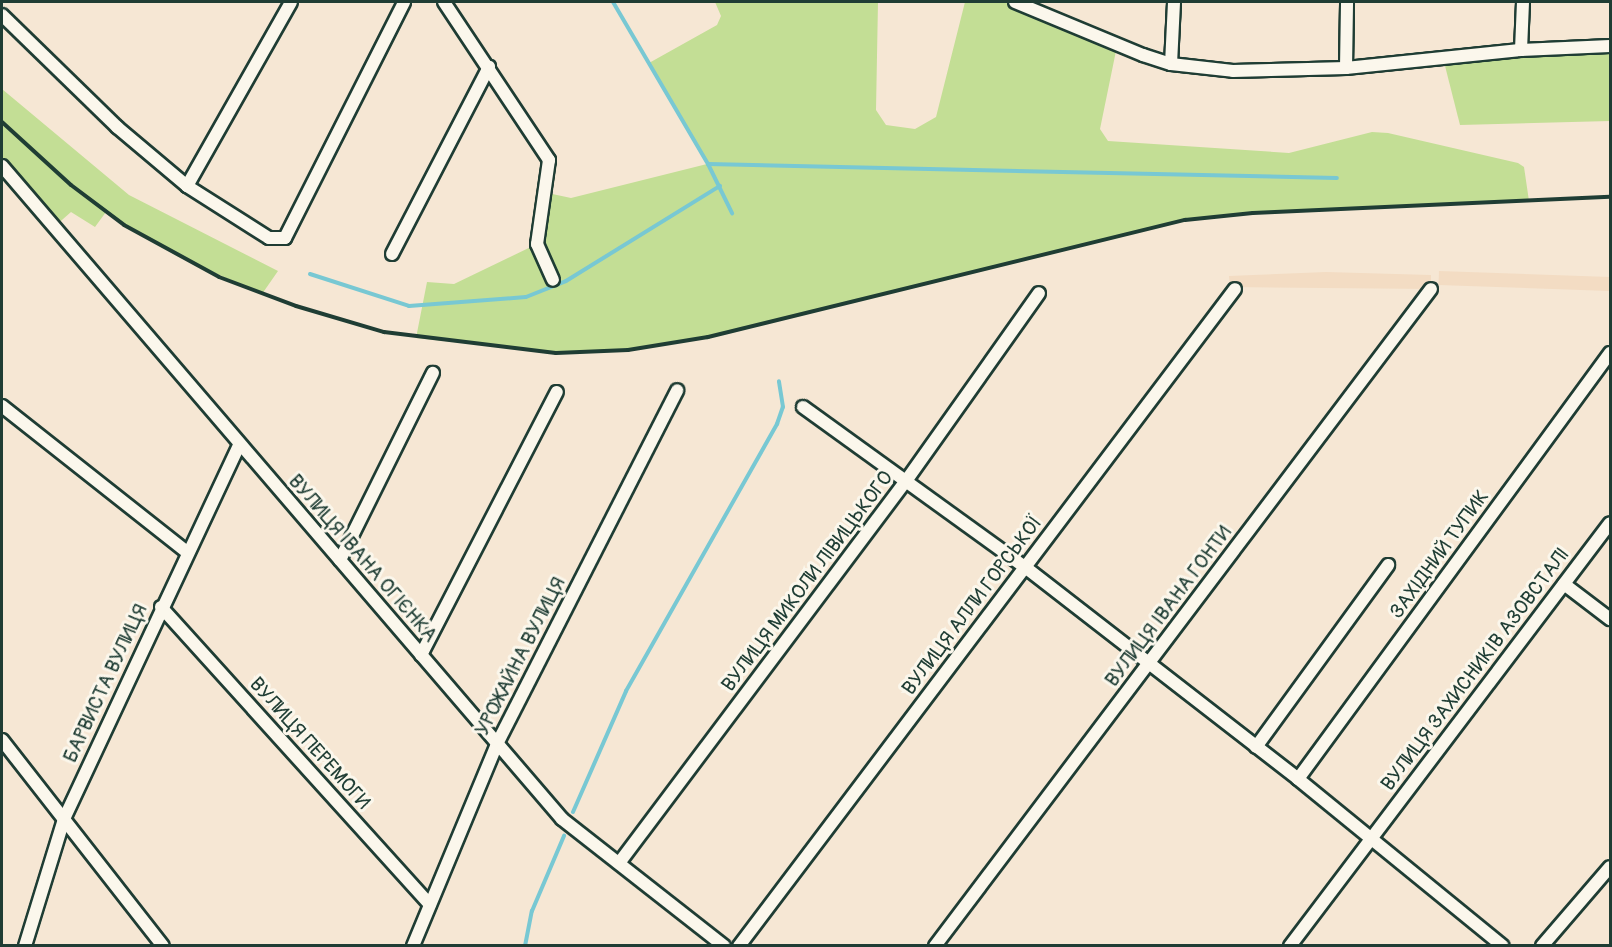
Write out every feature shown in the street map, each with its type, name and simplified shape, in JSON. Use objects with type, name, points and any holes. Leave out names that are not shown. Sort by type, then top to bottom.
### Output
[{"type":"street","points":[[187,186],[291,2]]},
{"type":"street","points":[[2,15],[117,127],[187,186],[269,238],[285,238],[404,2]]},
{"type":"street","points":[[444,2],[549,160],[537,244],[553,280]]},
{"type":"street","points":[[1015,2],[1117,46],[1171,64],[1242,71],[1346,68],[1521,50],[1611,46]]},
{"type":"street","points":[[1171,64],[1174,2]]},
{"type":"street","points":[[1346,68],[1347,2]]},
{"type":"street","points":[[1521,50],[1523,2]]},
{"type":"street","points":[[392,254],[489,67]]},
{"type":"street","name":"ВУЛИЦЯ ІВАНА ОГІЄНКА","points":[[2,166],[561,819],[724,945]]},
{"type":"street","name":"ВУЛИЦЯ АЛЛИ ГОРСЬКОЇ","points":[[740,945],[1235,289]]},
{"type":"street","name":"ВУЛИЦЯ ІВАНА ГОНТИ","points":[[936,945],[1149,667],[1431,289]]},
{"type":"street","name":"ВУЛИЦЯ МИКОЛИ ЛІВИЦЬКОГО","points":[[619,863],[906,481],[1039,293]]},
{"type":"street","name":"ЗАХІДНИЙ ТУПИК","points":[[1298,779],[1611,353]]},
{"type":"street","points":[[340,560],[433,373]]},
{"type":"street","name":"УРОЖАЙНА ВУЛИЦЯ","points":[[413,945],[497,744],[677,390]]},
{"type":"street","points":[[421,655],[557,392]]},
{"type":"street","points":[[2,406],[187,552]]},
{"type":"street","points":[[802,407],[1025,567],[1149,667],[1298,779],[1503,945]]},
{"type":"street","name":"БАРВИСТА ВУЛИЦЯ","points":[[25,945],[64,819],[161,607],[240,444]]},
{"type":"street","name":"ВУЛИЦЯ ЗАХИСНИКІВ АЗОВСТАЛІ","points":[[1290,945],[1611,523]]},
{"type":"street","points":[[1256,747],[1388,565]]},
{"type":"street","points":[[1564,584],[1611,619]]},
{"type":"street","name":"ВУЛИЦЯ ПЕРЕМОГИ","points":[[161,607],[430,905]]},
{"type":"street","points":[[2,740],[163,945]]},
{"type":"street","points":[[1542,945],[1611,867]]},
{"type":"shaded area","points":[[1439,271],[1610,277],[1609,291],[1439,285]]},
{"type":"shaded area","points":[[1326,272],[1431,275],[1431,289],[1230,287],[1229,276]]},
{"type":"green space","points":[[715,2],[878,2],[876,110],[886,125],[915,129],[936,117],[965,2],[1015,2],[1117,46],[1100,129],[1108,141],[1289,153],[1372,132],[1388,133],[1518,163],[1524,167],[1529,201],[1253,213],[1185,220],[765,324],[650,347],[556,353],[416,338],[427,282],[454,284],[537,244],[543,192],[571,198],[707,164],[649,63],[717,25],[721,16]]},
{"type":"green space","points":[[1610,46],[1610,121],[1460,125],[1443,58]]},
{"type":"green space","points":[[2,89],[129,195],[278,271],[262,294],[177,256],[106,212],[95,227],[71,212],[54,227],[2,166]]},
{"type":"waterway","points":[[613,2],[708,164],[732,213]]},
{"type":"waterway","points":[[708,164],[1337,178]]},
{"type":"waterway","points":[[310,274],[409,306],[526,297],[566,281],[720,186]]},
{"type":"waterway","points":[[573,812],[626,691],[777,424],[783,407],[779,381]]},
{"type":"waterway","points":[[525,946],[532,911],[564,836]]},
{"type":"railway","points":[[2,122],[71,185],[124,225],[219,277],[296,306],[384,332],[556,353],[628,350],[708,337],[1185,220],[1253,213],[1610,197]]}]
